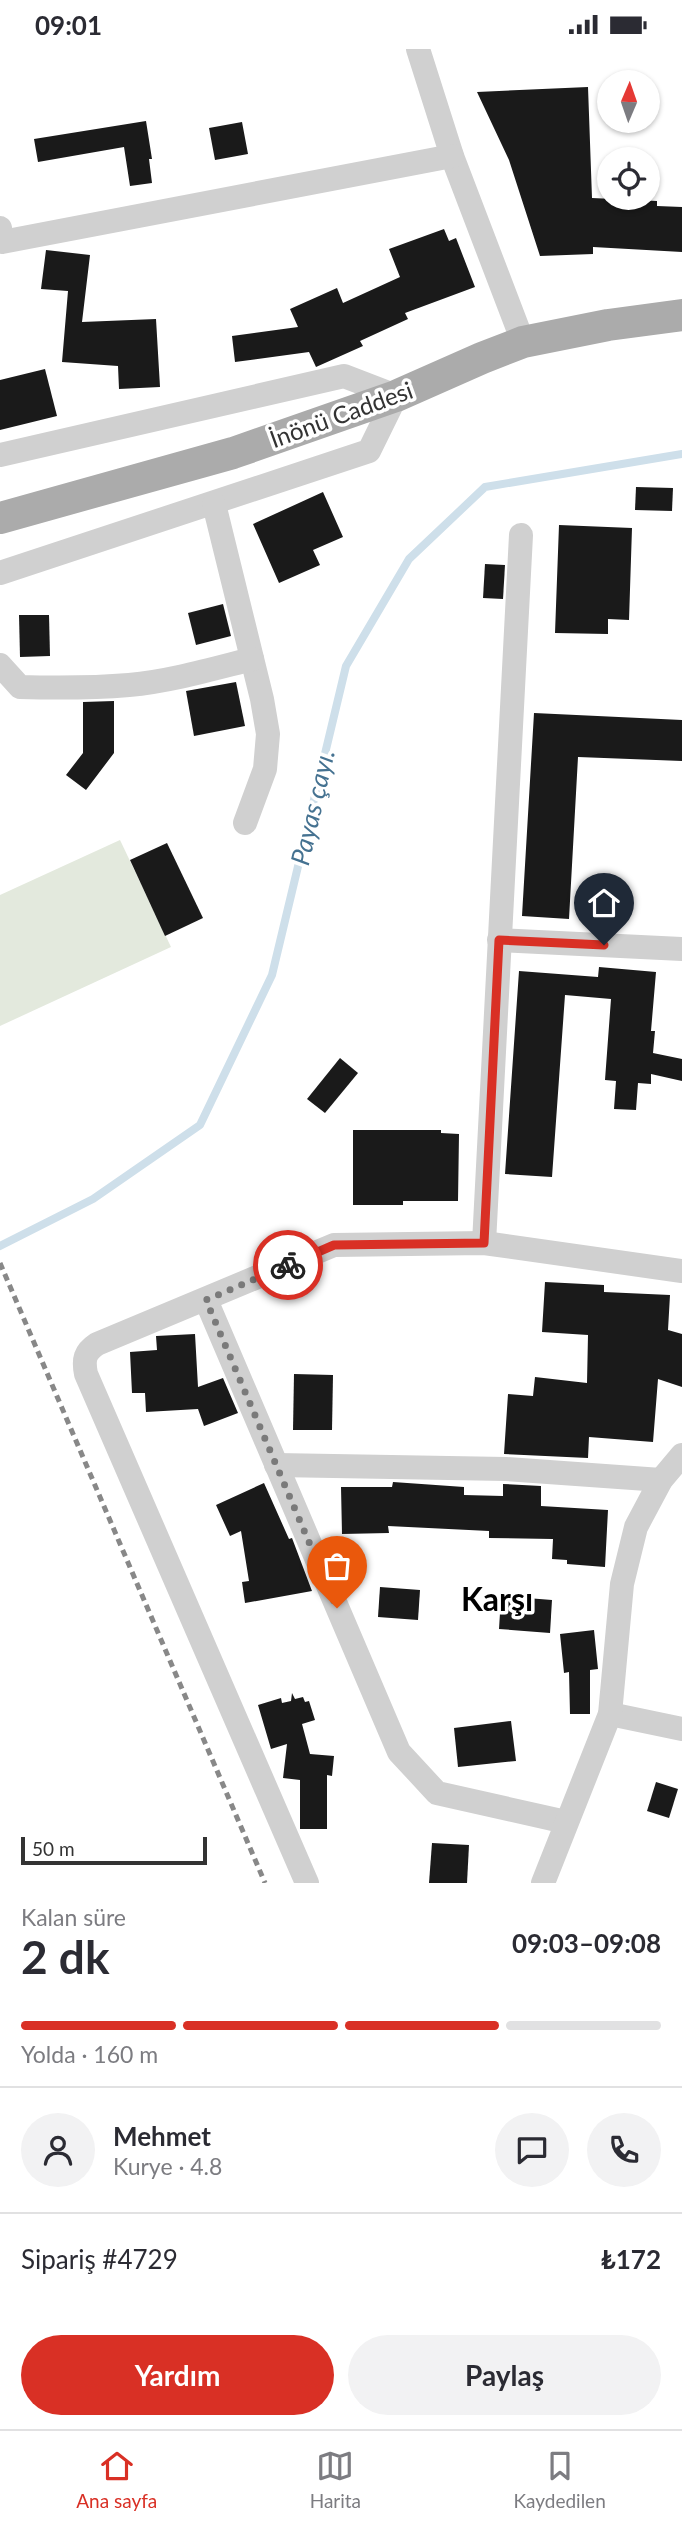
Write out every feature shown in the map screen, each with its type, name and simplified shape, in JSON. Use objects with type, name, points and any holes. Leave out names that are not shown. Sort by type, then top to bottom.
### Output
[{"type":"main road","name":"İnönü Caddesi","points":[[0,518],[233,453],[396,396],[523,342],[608,325],[682,315]]},
{"type":"street","points":[[418,49],[452,156],[523,342]]},
{"type":"street","points":[[1,237],[452,156]]},
{"type":"street","points":[[0,455],[344,376],[396,396],[369,451],[0,573]]},
{"type":"street","points":[[214,503],[266,716],[267,751],[260,787],[245,823]]},
{"type":"street","points":[[484,1243],[521,535]]},
{"type":"street","points":[[0,665],[20,687],[69,689],[132,685],[252,659]]},
{"type":"street","points":[[499,940],[682,949]]},
{"type":"street","points":[[307,1883],[91,1386],[84,1361],[88,1350],[334,1245],[484,1243],[682,1271]]},
{"type":"street","points":[[206,1300],[398,1752],[437,1793],[566,1822]]},
{"type":"street","points":[[543,1883],[610,1714],[622,1584],[636,1527],[662,1480],[682,1455]]},
{"type":"street","points":[[276,1465],[506,1469],[662,1480]]},
{"type":"street","points":[[610,1714],[682,1729]]},
{"type":"shaded area","points":[[120,840],[171,947],[0,1026],[0,895]]},
{"type":"building","points":[[588,87],[592,198],[597,198],[597,210],[660,210],[660,206],[682,207],[682,252],[593,247],[593,254],[540,256],[509,160],[477,92]]},
{"type":"building","points":[[146,121],[152,159],[149,159],[152,183],[130,186],[124,147],[38,162],[34,139]]},
{"type":"building","points":[[242,122],[248,154],[215,160],[209,128]]},
{"type":"building","points":[[444,229],[449,241],[456,238],[475,287],[405,313],[408,319],[360,341],[363,346],[316,367],[309,352],[235,362],[232,336],[298,327],[290,309],[337,288],[343,303],[400,277],[389,249]]},
{"type":"building","points":[[46,250],[90,255],[82,322],[156,319],[160,387],[119,389],[118,366],[62,362],[68,291],[41,289]]},
{"type":"building","points":[[45,369],[57,416],[0,430],[0,380]]},
{"type":"building","points":[[636,487],[673,488],[672,511],[635,510]]},
{"type":"building","points":[[323,492],[343,537],[313,550],[320,565],[279,583],[253,524]]},
{"type":"building","points":[[559,525],[632,528],[629,620],[608,619],[608,634],[555,633]]},
{"type":"building","points":[[485,564],[505,565],[503,599],[483,598]]},
{"type":"building","points":[[223,604],[231,636],[196,645],[188,613]]},
{"type":"building","points":[[19,615],[49,615],[50,656],[20,657]]},
{"type":"building","points":[[236,682],[245,726],[194,736],[186,691]]},
{"type":"building","points":[[114,701],[114,753],[86,790],[66,775],[83,753],[83,702]]},
{"type":"building","points":[[534,713],[682,720],[682,761],[578,757],[569,919],[522,916]]},
{"type":"building","points":[[167,843],[203,918],[165,936],[130,860]]},
{"type":"building","points":[[599,967],[656,972],[651,1031],[655,1031],[653,1053],[682,1059],[682,1081],[651,1074],[651,1084],[638,1083],[636,1110],[614,1109],[616,1081],[605,1080],[611,999],[565,995],[552,1177],[505,1174],[519,971],[598,977]]},
{"type":"building","points":[[340,1058],[358,1073],[325,1113],[307,1099]]},
{"type":"building","points":[[353,1130],[441,1130],[441,1133],[459,1134],[458,1201],[353,1205]]},
{"type":"building","points":[[545,1282],[604,1285],[604,1292],[670,1295],[668,1330],[682,1334],[682,1387],[658,1379],[653,1442],[589,1437],[588,1458],[504,1454],[508,1394],[533,1396],[535,1377],[587,1383],[588,1335],[542,1332]]},
{"type":"building","points":[[195,1334],[198,1387],[223,1378],[238,1413],[204,1426],[198,1409],[146,1412],[145,1393],[132,1393],[130,1352],[157,1350],[156,1336]]},
{"type":"building","points":[[294,1374],[333,1375],[332,1430],[293,1430]]},
{"type":"building","points":[[393,1482],[464,1487],[464,1495],[503,1496],[503,1484],[541,1486],[541,1506],[608,1510],[605,1567],[567,1564],[567,1560],[552,1559],[553,1539],[489,1538],[489,1531],[388,1526],[389,1533],[342,1534],[341,1487],[392,1487]]},
{"type":"building","points":[[264,1483],[289,1539],[292,1538],[312,1591],[245,1603],[242,1582],[249,1581],[241,1531],[230,1536],[216,1505]]},
{"type":"building","points":[[380,1587],[420,1590],[418,1620],[378,1617]]},
{"type":"building","points":[[501,1596],[552,1600],[550,1633],[499,1629]]},
{"type":"building","points":[[594,1630],[598,1669],[590,1670],[590,1714],[570,1714],[569,1672],[564,1673],[560,1634]]},
{"type":"building","points":[[292,1693],[295,1699],[303,1697],[305,1702],[309,1701],[315,1720],[302,1724],[310,1754],[334,1756],[332,1776],[327,1775],[327,1829],[300,1829],[300,1780],[283,1778],[287,1744],[271,1749],[258,1705],[281,1698],[282,1703],[291,1701]]},
{"type":"building","points":[[511,1721],[516,1761],[458,1767],[454,1728]]},
{"type":"building","points":[[656,1782],[678,1789],[669,1818],[647,1811]]},
{"type":"building","points":[[432,1843],[469,1845],[467,1883],[429,1883]]},
{"type":"waterway","name":"Payas çayı.","points":[[0,1246],[93,1199],[200,1125],[272,975],[346,666],[409,559],[485,487],[682,454]]},
{"type":"railway","points":[[0,1263],[265,1883]]},
{"type":"way so far","points":[[288,1265],[206,1300],[337,1608]]},
{"type":"district","name":"Karşı","points":[[497,1598]]},
{"type":"route","points":[[288,1265],[334,1245],[484,1243],[499,940],[604,945]]}]
